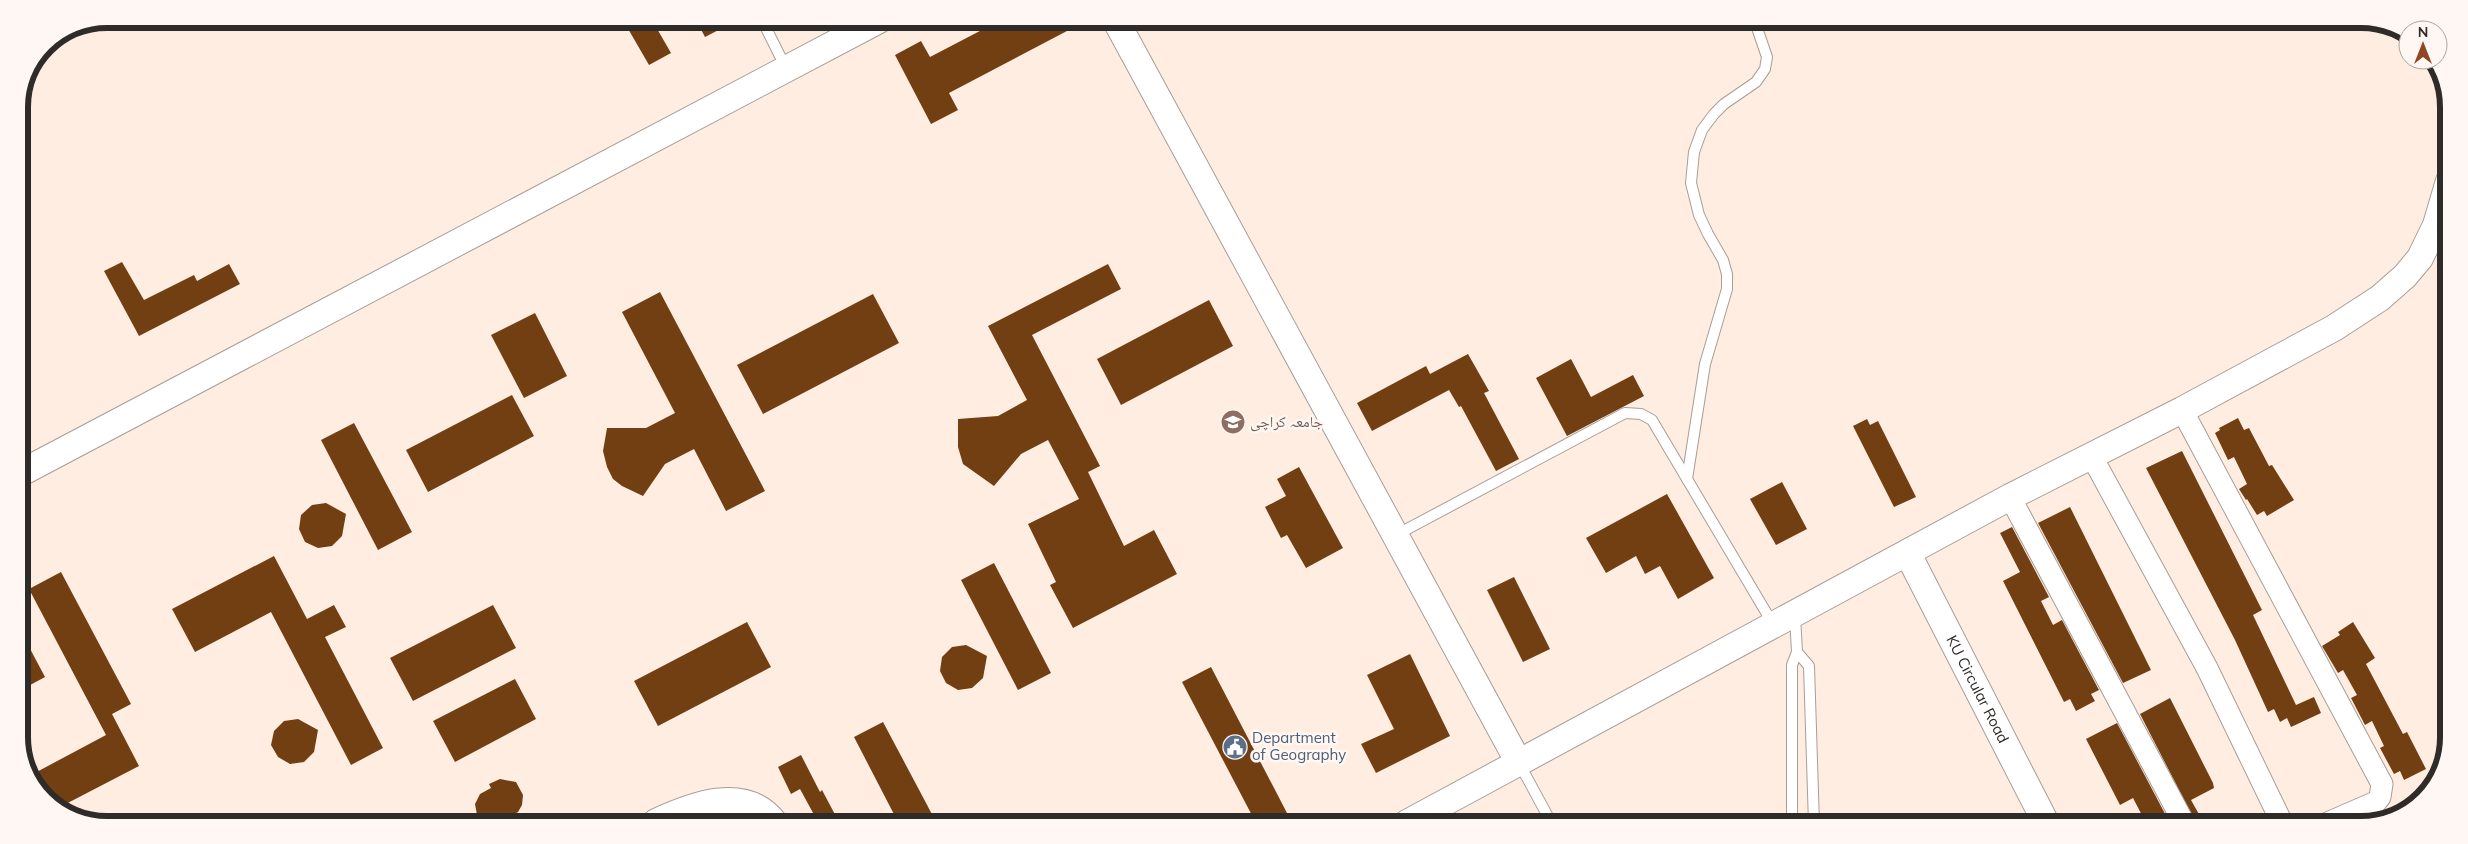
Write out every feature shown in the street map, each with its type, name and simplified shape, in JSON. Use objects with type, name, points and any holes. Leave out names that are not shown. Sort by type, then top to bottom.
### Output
[{"type":"street","points":[[28,469],[576,178],[864,28]]},
{"type":"street","points":[[1120,28],[1519,763]]},
{"type":"street","points":[[1420,816],[1908,554],[2010,497],[2182,410],[2334,328],[2380,298],[2405,276],[2420,258],[2436,225],[2440,211]]},
{"type":"street","points":[[2182,410],[2382,784],[2380,797],[2376,802],[2344,816]]},
{"type":"street","points":[[2091,455],[2207,668],[2279,816]]},
{"type":"street","points":[[2010,497],[2180,816]]},
{"type":"street","name":"KU Circular Road","points":[[1908,554],[2042,816]]},
{"type":"street","points":[[671,816],[697,806],[733,801],[757,808],[767,816]]},
{"type":"lane","points":[[766,28],[787,69]]},
{"type":"lane","points":[[1687,479],[1706,364],[1727,289],[1728,274],[1723,260],[1699,215],[1691,183],[1694,152],[1702,130],[1714,114],[1724,104],[1756,82],[1765,69],[1767,57],[1757,28]]},
{"type":"lane","points":[[1395,535],[1625,413],[1641,414],[1652,420],[1687,479],[1784,621],[1797,652],[1809,666],[1814,816]]},
{"type":"lane","points":[[1792,816],[1792,665],[1797,652]]},
{"type":"lane","points":[[1519,763],[1548,816]]},
{"type":"shaded area","name":"جامعہ کراچی","points":[[2372,28],[2398,37],[2398,70],[2431,70],[2438,86],[2440,101],[2440,748],[2436,763],[2424,786],[2414,797],[2405,803],[2382,814],[2372,816],[106,816],[81,812],[58,800],[44,786],[32,763],[28,743],[29,91],[41,63],[51,51],[63,41],[91,29]]},
{"type":"building","points":[[628,28],[657,28],[671,53],[649,65]]},
{"type":"building","points":[[700,28],[722,28],[705,37]]},
{"type":"building","points":[[986,28],[1073,28],[949,93],[958,110],[931,124],[895,55],[921,41],[930,57]]},
{"type":"building","points":[[122,262],[144,300],[194,275],[197,281],[229,264],[240,284],[139,336],[104,271]]},
{"type":"building","points":[[1108,264],[1121,289],[1032,335],[1100,466],[1088,472],[1124,546],[1154,530],[1177,574],[1073,628],[1050,585],[1056,582],[1028,524],[1079,499],[1048,440],[1021,454],[994,486],[963,464],[958,447],[958,419],[998,416],[1027,400],[988,326]]},
{"type":"building","points":[[660,292],[765,491],[726,511],[694,449],[665,464],[643,496],[622,486],[613,479],[607,467],[603,451],[607,428],[646,428],[675,413],[622,312]]},
{"type":"building","points":[[873,294],[899,343],[763,414],[737,365]]},
{"type":"building","points":[[1209,300],[1233,346],[1121,405],[1097,359]]},
{"type":"building","points":[[535,313],[567,376],[524,398],[491,335]]},
{"type":"building","points":[[1468,354],[1489,391],[1484,393],[1519,459],[1496,471],[1461,406],[1459,407],[1449,390],[1372,431],[1357,403],[1426,366],[1430,374]]},
{"type":"building","points":[[1571,359],[1591,397],[1633,375],[1644,396],[1567,436],[1536,378]]},
{"type":"building","points":[[512,395],[534,436],[428,492],[406,450]]},
{"type":"building","points":[[2238,418],[2244,430],[2249,428],[2269,466],[2272,465],[2294,500],[2267,516],[2264,511],[2257,515],[2239,489],[2247,484],[2234,457],[2228,460],[2215,433],[2220,430],[2219,428]]},
{"type":"building","points":[[1867,419],[1870,425],[1878,421],[1916,497],[1894,507],[1853,426]]},
{"type":"building","points":[[354,423],[412,532],[378,550],[321,440]]},
{"type":"building","points":[[2182,451],[2262,610],[2253,615],[2296,705],[2314,697],[2321,713],[2291,727],[2287,718],[2280,722],[2274,709],[2268,712],[2235,640],[2146,468]]},
{"type":"building","points":[[1299,467],[1343,548],[1306,568],[1287,535],[1281,538],[1265,507],[1286,496],[1277,479]]},
{"type":"building","points":[[1782,482],[1807,529],[1776,545],[1750,499]]},
{"type":"building","points":[[1667,494],[1714,578],[1678,599],[1660,566],[1645,574],[1636,556],[1606,573],[1586,538]]},
{"type":"building","points":[[326,503],[346,514],[342,536],[332,546],[318,548],[305,542],[299,529],[301,515],[312,505]]},
{"type":"building","points":[[2070,507],[2151,670],[2123,683],[2038,523]]},
{"type":"building","points":[[2012,527],[2049,597],[2041,601],[2053,625],[2062,620],[2099,690],[2091,694],[2095,701],[2076,711],[2070,699],[2064,702],[2003,581],[2020,572],[2000,533]]},
{"type":"building","points":[[274,556],[307,619],[334,605],[346,627],[325,637],[383,748],[351,765],[271,612],[195,652],[172,609]]},
{"type":"building","points":[[994,563],[1051,673],[1018,690],[961,580]]},
{"type":"building","points":[[61,572],[131,704],[112,714],[139,766],[65,804],[58,800],[44,786],[36,772],[106,735],[29,589]]},
{"type":"building","points":[[1514,577],[1550,649],[1523,662],[1487,590]]},
{"type":"building","points":[[493,605],[516,648],[413,701],[390,658]]},
{"type":"building","points":[[747,622],[771,667],[658,726],[634,681]]},
{"type":"building","points":[[2353,622],[2375,658],[2366,664],[2403,734],[2407,732],[2426,769],[2404,780],[2400,771],[2394,774],[2380,748],[2384,746],[2372,721],[2365,725],[2351,698],[2357,695],[2343,670],[2338,673],[2322,646],[2340,635],[2338,632]]},
{"type":"building","points":[[28,645],[45,677],[28,686]]},
{"type":"building","points":[[966,645],[987,656],[983,678],[972,688],[958,690],[946,683],[940,671],[942,657],[952,647]]},
{"type":"building","points":[[1410,654],[1450,736],[1376,773],[1361,744],[1394,729],[1367,675]]},
{"type":"building","name":"Department of Geography","points":[[1211,667],[1287,813],[1281,816],[1252,816],[1182,682]]},
{"type":"building","points":[[515,679],[536,719],[455,762],[433,721]]},
{"type":"building","points":[[2170,698],[2213,783],[2214,788],[2191,800],[2200,816],[2192,816],[2140,714]]},
{"type":"building","points":[[298,719],[318,730],[314,752],[304,762],[290,764],[278,757],[271,745],[274,731],[284,721]]},
{"type":"building","points":[[883,722],[933,816],[895,816],[854,737]]},
{"type":"building","points":[[2117,723],[2166,816],[2142,816],[2133,798],[2120,805],[2086,739]]},
{"type":"building","points":[[801,755],[820,792],[822,790],[836,816],[815,816],[800,789],[791,794],[778,767]]},
{"type":"building","points":[[500,779],[516,782],[523,795],[522,805],[518,812],[511,816],[506,816],[505,814],[501,816],[477,815],[475,804],[480,794],[491,788],[489,784]]},
{"type":"place","name":"جامعہ کراچی","points":[[1233,422]]},
{"type":"place","name":"Department of Geography","points":[[1235,747]]}]
